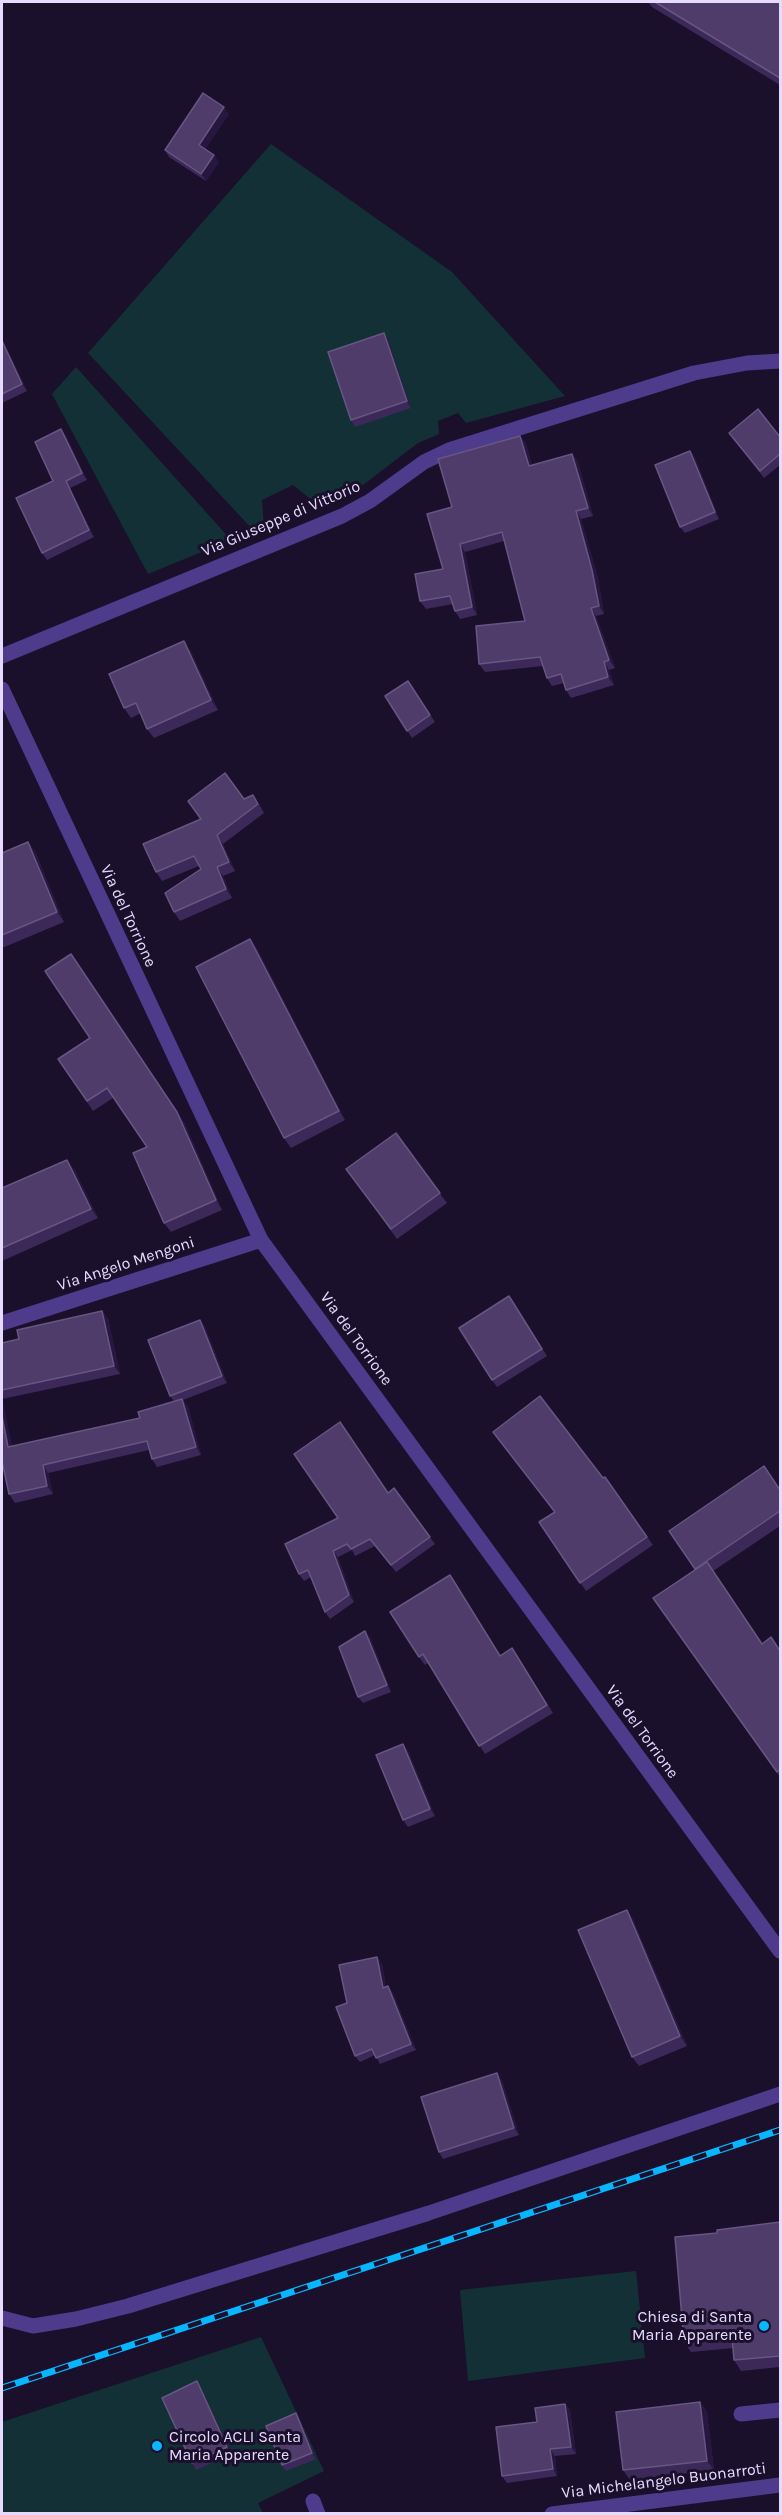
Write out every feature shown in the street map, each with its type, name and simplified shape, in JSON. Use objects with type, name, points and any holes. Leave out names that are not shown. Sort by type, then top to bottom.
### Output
[{"type":"street","name":"Via Giuseppe di Vittorio","points":[[2,656],[342,516],[370,501],[424,462],[449,450],[694,373],[747,363],[780,361]]},
{"type":"street","name":"Via del Torrione","points":[[2,689],[261,1240],[780,1951]]},
{"type":"street","name":"Via Angelo Mengoni","points":[[2,1323],[261,1240]]},
{"type":"street","points":[[2,2318],[33,2326],[76,2319],[128,2306],[426,2214],[780,2094]]},
{"type":"street","points":[[741,2414],[780,2410]]},
{"type":"street","name":"Via Michelangelo Buonarroti","points":[[552,2514],[780,2485]]},
{"type":"green space","points":[[271,144],[452,272],[565,396],[466,423],[458,413],[438,421],[439,434],[418,443],[363,485],[313,501],[293,485],[262,500],[264,527],[254,531],[88,353]]},
{"type":"green space","points":[[76,367],[231,540],[148,574],[52,394]]},
{"type":"green space","points":[[636,2271],[645,2358],[468,2381],[460,2290]]},
{"type":"green space","name":"Circolo ACLI Santa Maria Apparente","points":[[261,2337],[324,2471],[258,2503],[263,2513],[2,2513],[2,2422]]},
{"type":"building","points":[[655,2],[780,2],[780,78]]},
{"type":"building","points":[[203,93],[224,107],[199,145],[214,155],[201,174],[165,150]]},
{"type":"building","points":[[384,333],[407,401],[351,420],[328,352]]},
{"type":"building","points":[[2,341],[22,384],[2,394]]},
{"type":"building","points":[[758,409],[780,437],[780,454],[760,471],[729,433]]},
{"type":"building","points":[[61,429],[82,473],[66,481],[89,530],[42,553],[16,498],[53,481],[35,442]]},
{"type":"building","points":[[520,436],[529,466],[572,454],[588,508],[576,511],[599,606],[591,608],[609,660],[604,662],[608,677],[566,690],[561,674],[547,678],[540,657],[479,664],[476,626],[525,621],[502,532],[460,544],[472,607],[455,611],[450,596],[420,601],[415,574],[443,569],[427,514],[452,507],[438,459]]},
{"type":"building","points":[[690,451],[715,512],[680,527],[655,465]]},
{"type":"building","points":[[184,641],[211,700],[147,729],[136,703],[124,708],[109,674]]},
{"type":"building","points":[[408,681],[430,715],[407,731],[385,696]]},
{"type":"building","points":[[225,773],[244,799],[253,795],[258,804],[217,835],[229,862],[217,867],[226,889],[174,912],[165,893],[201,869],[194,856],[156,872],[143,844],[201,819],[188,801]]},
{"type":"building","points":[[28,842],[57,912],[2,935],[2,853]]},
{"type":"building","points":[[250,939],[339,1111],[284,1138],[196,967]]},
{"type":"building","points":[[71,954],[177,1112],[216,1200],[164,1223],[133,1153],[147,1147],[107,1088],[87,1101],[58,1059],[90,1038],[45,971]]},
{"type":"building","points":[[396,1133],[440,1193],[391,1229],[346,1169]]},
{"type":"building","points":[[67,1160],[91,1209],[2,1248],[2,1188]]},
{"type":"building","points":[[509,1296],[542,1349],[492,1380],[459,1328]]},
{"type":"building","points":[[102,1311],[114,1366],[2,1390],[2,1343],[19,1339],[17,1330]]},
{"type":"building","points":[[200,1320],[222,1376],[170,1396],[148,1340]]},
{"type":"building","points":[[540,1396],[603,1478],[605,1477],[647,1537],[580,1583],[539,1522],[555,1512],[493,1432]]},
{"type":"building","points":[[182,1399],[196,1447],[152,1459],[147,1441],[43,1465],[47,1486],[9,1494],[2,1461],[2,1416],[8,1447],[140,1418],[138,1412]]},
{"type":"building","points":[[340,1422],[388,1493],[394,1488],[430,1537],[391,1565],[370,1539],[351,1549],[347,1544],[333,1551],[349,1595],[325,1612],[308,1570],[299,1574],[285,1544],[338,1518],[294,1454]]},
{"type":"building","points":[[764,1466],[780,1490],[780,1511],[695,1569],[669,1531]]},
{"type":"building","points":[[707,1562],[762,1644],[771,1637],[780,1651],[780,1769],[777,1772],[653,1598]]},
{"type":"building","points":[[450,1575],[500,1656],[512,1648],[547,1705],[479,1746],[423,1654],[419,1657],[390,1612]]},
{"type":"building","points":[[365,1631],[387,1685],[358,1697],[339,1647]]},
{"type":"building","points":[[403,1744],[430,1809],[403,1820],[376,1755]]},
{"type":"building","points":[[627,1910],[680,2036],[632,2057],[578,1930]]},
{"type":"building","points":[[377,1957],[383,1988],[388,1986],[411,2044],[376,2058],[372,2049],[355,2056],[336,2007],[347,2003],[339,1965]]},
{"type":"building","points":[[497,2073],[514,2128],[439,2152],[421,2097]]},
{"type":"building","points":[[780,2222],[780,2356],[734,2360],[732,2337],[684,2342],[675,2237],[717,2233],[717,2230]]},
{"type":"building","points":[[197,2381],[227,2447],[192,2463],[162,2398]]},
{"type":"building","points":[[700,2402],[707,2461],[623,2470],[616,2412]]},
{"type":"building","points":[[565,2404],[571,2447],[550,2449],[553,2469],[502,2476],[496,2427],[537,2422],[535,2408]]},
{"type":"building","points":[[296,2413],[312,2453],[282,2465],[266,2426]]},
{"type":"railway","points":[[2,2388],[780,2130]]},
{"type":"place","name":"Chiesa di Santa Maria Apparente","points":[[764,2326]]},
{"type":"place","name":"Circolo ACLI Santa Maria Apparente","points":[[157,2446]]}]
